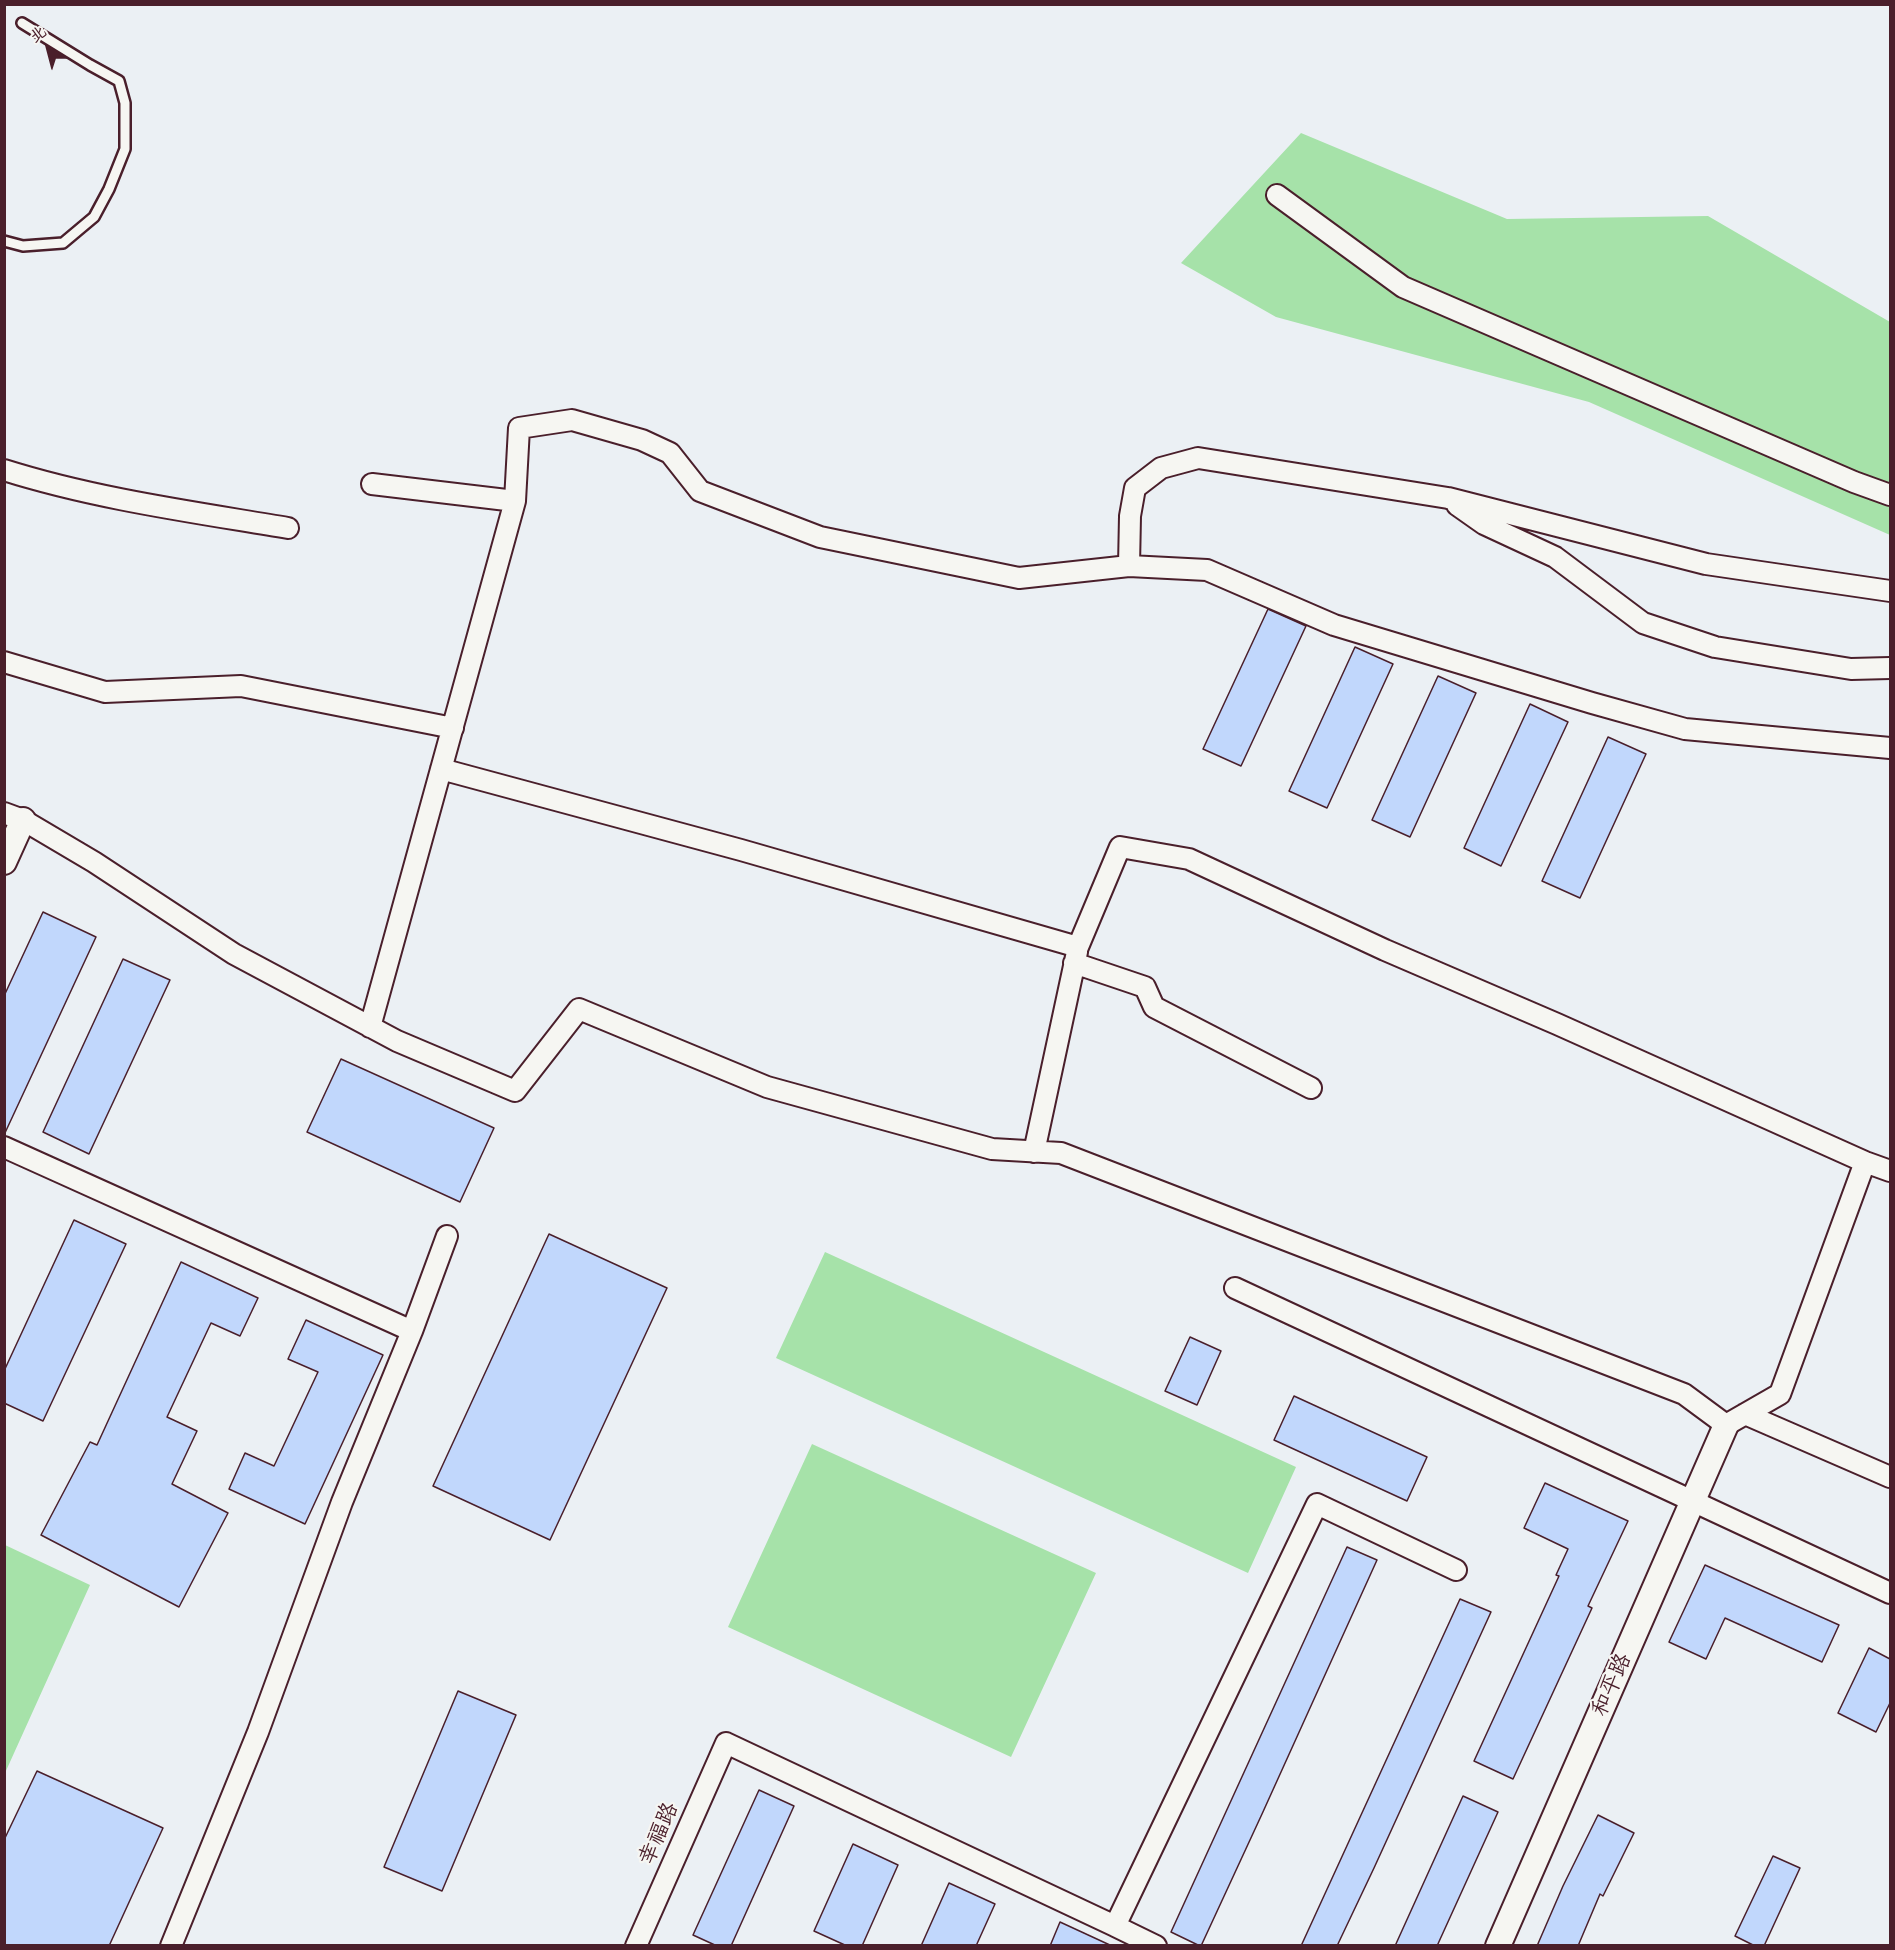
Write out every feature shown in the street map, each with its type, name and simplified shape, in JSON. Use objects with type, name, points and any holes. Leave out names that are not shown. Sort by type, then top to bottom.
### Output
[{"type":"street","points":[[1277,195],[1403,287],[1854,482],[1890,495]]},
{"type":"street","points":[[370,1027],[516,501],[519,428],[572,420],[642,440],[670,453],[700,491],[820,537],[1019,578],[1129,566],[1207,570],[1334,625],[1685,729],[1890,748]]},
{"type":"street","points":[[1129,566],[1130,516],[1135,488],[1161,468],[1198,458],[1448,498],[1707,564],[1890,591]]},
{"type":"street","points":[[4,470],[40,482],[288,528]]},
{"type":"street","points":[[372,484],[516,501]]},
{"type":"street","points":[[1448,498],[1484,524],[1555,558],[1643,622],[1715,647],[1851,669],[1890,668]]},
{"type":"street","points":[[4,662],[105,692],[241,686],[453,728]]},
{"type":"street","points":[[441,769],[741,850],[1076,955],[1145,987],[1154,1007],[1311,1088]]},
{"type":"street","points":[[4,862],[14,817],[94,862],[234,954],[397,1041],[514,1091],[579,1009],[767,1087],[992,1149],[1061,1153],[1684,1394],[1736,1420],[1890,1477]]},
{"type":"street","points":[[1034,1152],[1076,955],[1119,847],[1189,859],[1385,950],[1890,1171]]},
{"type":"street","points":[[4,1147],[412,1331]]},
{"type":"street","points":[[1736,1420],[1780,1394],[1865,1162]]},
{"type":"street","points":[[171,1946],[258,1732],[342,1502],[412,1331],[447,1236]]},
{"type":"street","points":[[1235,1288],[1890,1593]]},
{"type":"street","name":"和平路","points":[[1498,1946],[1693,1503],[1736,1420]]},
{"type":"street","points":[[1156,1946],[1115,1926],[1317,1504],[1456,1570]]},
{"type":"street","name":"幸福路","points":[[636,1946],[726,1743],[1115,1926]]},
{"type":"lane","points":[[4,241],[23,246],[63,243],[94,216],[109,189],[125,149],[125,103],[119,81],[22,23]]},
{"type":"green space","points":[[1301,133],[1507,219],[1708,216],[1890,322],[1890,535],[1589,402],[1276,317],[1181,263]]},
{"type":"green space","points":[[825,1252],[1296,1467],[1248,1573],[776,1358]]},
{"type":"green space","points":[[812,1444],[1096,1573],[1011,1757],[728,1627]]},
{"type":"green space","points":[[5,1545],[90,1585],[5,1773]]},
{"type":"building","points":[[1268,609],[1306,626],[1241,766],[1203,749]]},
{"type":"building","points":[[1355,647],[1393,664],[1327,808],[1289,791]]},
{"type":"building","points":[[1438,676],[1476,693],[1410,837],[1372,820]]},
{"type":"building","points":[[1530,704],[1568,722],[1501,866],[1464,848]]},
{"type":"building","points":[[1608,737],[1646,754],[1580,898],[1542,881]]},
{"type":"building","points":[[43,912],[96,937],[4,1135],[4,996]]},
{"type":"building","points":[[123,959],[170,980],[89,1154],[43,1132]]},
{"type":"building","points":[[341,1059],[494,1128],[460,1202],[307,1132]]},
{"type":"building","points":[[74,1220],[126,1244],[43,1421],[4,1403],[4,1371]]},
{"type":"building","points":[[549,1234],[667,1288],[550,1540],[433,1486]]},
{"type":"building","points":[[181,1262],[258,1298],[240,1336],[211,1323],[167,1417],[197,1431],[172,1484],[228,1513],[179,1607],[41,1535],[90,1442],[97,1445]]},
{"type":"building","points":[[306,1320],[383,1355],[305,1524],[229,1489],[245,1453],[274,1466],[318,1372],[288,1359]]},
{"type":"building","points":[[1190,1337],[1221,1351],[1197,1405],[1165,1391]]},
{"type":"building","points":[[1294,1396],[1427,1457],[1407,1501],[1274,1440]]},
{"type":"building","points":[[1545,1483],[1628,1521],[1588,1606],[1592,1608],[1513,1779],[1474,1761],[1559,1576],[1556,1575],[1568,1549],[1524,1528]]},
{"type":"building","points":[[1347,1547],[1377,1560],[1200,1946],[1171,1932]]},
{"type":"building","points":[[1705,1565],[1839,1625],[1822,1662],[1725,1618],[1706,1659],[1669,1642]]},
{"type":"building","points":[[1460,1599],[1491,1612],[1374,1868],[1337,1946],[1301,1946]]},
{"type":"building","points":[[1869,1648],[1890,1659],[1890,1703],[1876,1732],[1838,1713]]},
{"type":"building","points":[[458,1691],[516,1715],[442,1891],[384,1867]]},
{"type":"building","points":[[37,1771],[163,1828],[109,1946],[4,1946],[4,1840]]},
{"type":"building","points":[[759,1790],[794,1806],[731,1946],[717,1946],[693,1935]]},
{"type":"building","points":[[1463,1796],[1498,1812],[1437,1946],[1395,1946]]},
{"type":"building","points":[[1598,1815],[1634,1833],[1603,1896],[1600,1894],[1578,1946],[1537,1946],[1563,1886]]},
{"type":"building","points":[[853,1844],[898,1865],[862,1946],[847,1946],[814,1931]]},
{"type":"building","points":[[1773,1856],[1800,1868],[1764,1946],[1755,1946],[1735,1936]]},
{"type":"building","points":[[949,1883],[995,1904],[976,1946],[921,1946]]},
{"type":"building","points":[[1060,1922],[1112,1946],[1050,1946]]}]
